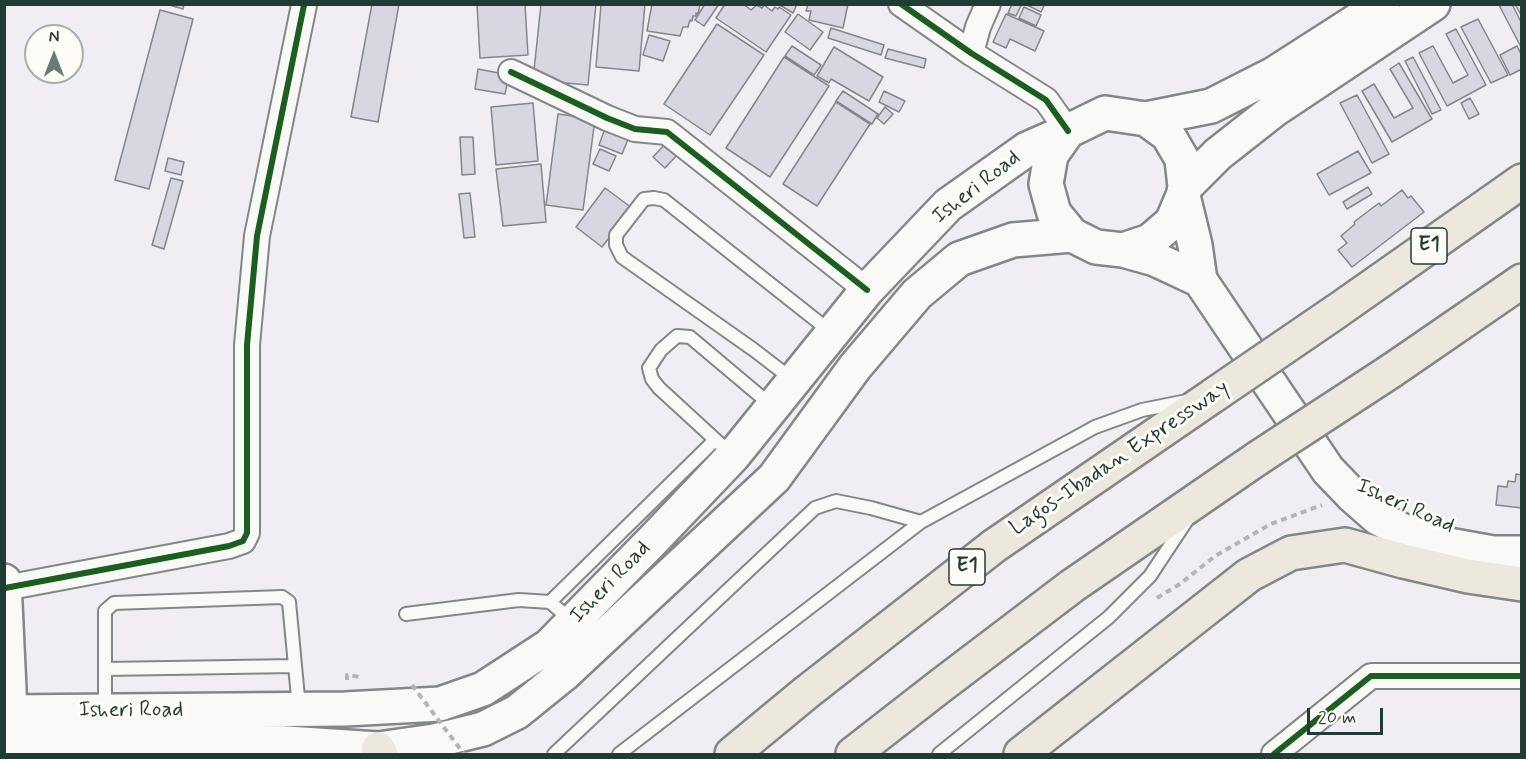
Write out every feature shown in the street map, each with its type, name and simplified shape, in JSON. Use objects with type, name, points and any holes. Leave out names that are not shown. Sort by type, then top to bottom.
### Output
[{"type":"highway","name":"Lagos-Ibadan Expressway","points":[[732,754],[807,692],[994,546],[1521,182]]},
{"type":"highway","points":[[853,754],[1072,586],[1521,281]]},
{"type":"highway","points":[[1021,754],[1249,575],[1291,553],[1345,545],[1468,576],[1521,584]]},
{"type":"main road","points":[[1146,119],[1211,106],[1274,74],[1383,4]]},
{"type":"main road","points":[[1184,191],[1218,154],[1274,110],[1433,4]]},
{"type":"main road","name":"Isheri Road","points":[[6,722],[105,711],[299,711],[440,704],[483,689],[549,646],[561,612],[724,448],[773,407],[867,290],[948,205],[1027,149],[1105,113],[1146,119],[1168,135],[1182,159],[1184,191],[1200,280],[1328,470],[1378,518],[1405,532],[1429,541],[1493,553],[1521,553]]},
{"type":"main road","name":"Isheri Road","points":[[1068,131],[1051,155],[1046,184],[1054,213],[1072,235],[1096,247],[1123,250],[1155,259],[1200,280]]},
{"type":"main road","name":"Isheri Road","points":[[1123,250],[1150,241],[1172,222],[1184,191]]},
{"type":"main road","name":"Isheri Road","points":[[6,722],[379,752],[483,729],[517,712],[564,674],[774,478],[855,367],[917,294],[959,259],[1013,240],[1072,235]]},
{"type":"main road","name":"Isheri Road","points":[[1328,470],[1392,506],[1448,531],[1521,536]]},
{"type":"main road","points":[[4,581],[6,722]]},
{"type":"street","points":[[901,4],[971,53],[1046,100],[1068,131]]},
{"type":"street","points":[[971,53],[978,27],[988,4]]},
{"type":"street","points":[[5,588],[229,546],[243,541],[247,533],[247,345],[257,236],[304,5]]},
{"type":"street","points":[[511,72],[635,129],[667,132],[867,290]]},
{"type":"street","points":[[1274,754],[1371,676],[1521,676]]},
{"type":"lane","points":[[794,380],[622,257],[616,245],[616,235],[644,199],[654,198],[664,201],[832,333]]},
{"type":"lane","points":[[724,448],[652,379],[649,368],[661,350],[678,336],[690,338],[773,407]]},
{"type":"lane","points":[[618,754],[921,522],[1095,427],[1142,410],[1214,395]]},
{"type":"lane","points":[[939,754],[1109,617],[1150,576],[1203,496]]},
{"type":"lane","points":[[554,754],[815,508],[836,501],[921,522]]},
{"type":"lane","points":[[105,711],[105,611],[114,603],[282,597],[289,602],[299,711]]},
{"type":"lane","points":[[406,614],[519,600],[561,612]]},
{"type":"lane","points":[[105,669],[295,666]]},
{"type":"path","points":[[347,675],[369,678]]},
{"type":"path","points":[[401,684],[412,685],[422,681]]},
{"type":"path","points":[[412,685],[464,754]]},
{"type":"building","points":[[166,4],[184,4],[183,9]]},
{"type":"building","points":[[372,4],[399,4],[378,122],[351,117]]},
{"type":"building","points":[[477,4],[525,4],[528,55],[480,58]]},
{"type":"building","points":[[541,4],[596,4],[588,85],[533,80]]},
{"type":"building","points":[[601,4],[645,4],[639,71],[596,67]]},
{"type":"building","points":[[652,4],[700,4],[698,14],[693,16],[688,27],[683,27],[680,36],[647,31]]},
{"type":"building","points":[[705,4],[719,4],[704,26],[695,20]]},
{"type":"building","points":[[725,4],[743,4],[751,10],[757,5],[762,8],[764,5],[772,11],[775,7],[778,9],[779,7],[791,15],[766,52],[716,18]]},
{"type":"building","points":[[778,4],[797,4],[793,13]]},
{"type":"building","points":[[808,4],[848,4],[843,28],[809,20],[811,11],[806,11]]},
{"type":"building","points":[[1012,4],[1022,4],[1016,16],[1008,13]]},
{"type":"building","points":[[1025,4],[1045,4],[1041,12]]},
{"type":"building","points":[[1512,4],[1522,24],[1522,49],[1499,5]]},
{"type":"building","points":[[1515,4],[1522,4],[1522,17]]},
{"type":"building","points":[[1024,7],[1041,15],[1036,26],[1019,18]]},
{"type":"building","points":[[160,10],[193,19],[149,189],[115,180]]},
{"type":"building","points":[[798,14],[823,32],[810,50],[785,32]]},
{"type":"building","points":[[1006,14],[1044,31],[1035,51],[1010,39],[1006,48],[993,42]]},
{"type":"building","points":[[1478,19],[1508,75],[1491,83],[1461,27]]},
{"type":"building","points":[[717,24],[764,55],[710,135],[664,104]]},
{"type":"building","points":[[831,28],[884,45],[881,55],[828,38]]},
{"type":"building","points":[[1456,29],[1486,85],[1447,106],[1419,53],[1433,46],[1453,83],[1468,75],[1446,34]]},
{"type":"building","points":[[649,35],[670,41],[663,61],[643,55]]},
{"type":"building","points":[[792,46],[821,65],[814,75],[785,56]]},
{"type":"building","points":[[1517,46],[1522,56],[1522,69],[1510,75],[1500,55]]},
{"type":"building","points":[[834,47],[883,77],[869,101],[831,79],[829,83],[817,76]]},
{"type":"building","points":[[888,49],[926,59],[924,68],[885,58]]},
{"type":"building","points":[[784,57],[829,86],[770,177],[726,148]]},
{"type":"building","points":[[1413,57],[1441,110],[1432,114],[1405,61]]},
{"type":"building","points":[[1399,63],[1432,119],[1392,142],[1362,91],[1374,84],[1394,118],[1413,108],[1390,69]]},
{"type":"building","points":[[478,69],[509,75],[505,94],[475,89]]},
{"type":"building","points":[[843,91],[878,114],[872,124],[836,101]]},
{"type":"building","points":[[884,91],[905,101],[899,112],[879,102]]},
{"type":"building","points":[[1357,95],[1389,154],[1372,163],[1340,103]]},
{"type":"building","points":[[1470,98],[1479,114],[1469,119],[1461,103]]},
{"type":"building","points":[[836,102],[870,124],[817,206],[783,184]]},
{"type":"building","points":[[533,103],[538,161],[496,165],[491,107]]},
{"type":"building","points":[[885,107],[893,114],[884,124],[877,118]]},
{"type":"building","points":[[558,114],[595,119],[583,210],[546,205]]},
{"type":"building","points":[[607,123],[631,132],[622,154],[599,145]]},
{"type":"building","points":[[460,137],[473,137],[475,174],[462,175]]},
{"type":"building","points":[[666,143],[678,154],[665,168],[653,157]]},
{"type":"building","points":[[600,149],[616,156],[609,171],[593,164]]},
{"type":"building","points":[[1358,151],[1371,173],[1329,195],[1317,174]]},
{"type":"building","points":[[168,158],[184,162],[181,175],[165,171]]},
{"type":"building","points":[[541,164],[546,222],[503,226],[496,169]]},
{"type":"building","points":[[171,178],[183,181],[164,249],[152,245]]},
{"type":"building","points":[[1368,187],[1372,194],[1347,209],[1343,202]]},
{"type":"building","points":[[605,188],[632,208],[602,247],[576,227]]},
{"type":"building","points":[[1402,190],[1408,198],[1411,196],[1424,212],[1352,267],[1338,250],[1347,243],[1341,236],[1355,224],[1354,222],[1379,203],[1381,206]]},
{"type":"building","points":[[470,193],[475,237],[464,238],[459,194]]},
{"type":"building","points":[[1516,474],[1522,475],[1522,508],[1496,505],[1498,486],[1507,487],[1508,481],[1515,482]]},
{"type":"cycle path","points":[[901,4],[971,53],[1046,100],[1068,131]]},
{"type":"cycle path","points":[[5,588],[229,546],[243,541],[247,533],[247,345],[257,236],[304,5]]},
{"type":"cycle path","points":[[511,72],[635,129],[667,132],[867,290]]},
{"type":"cycle path","points":[[1274,754],[1371,676],[1522,676]]}]
